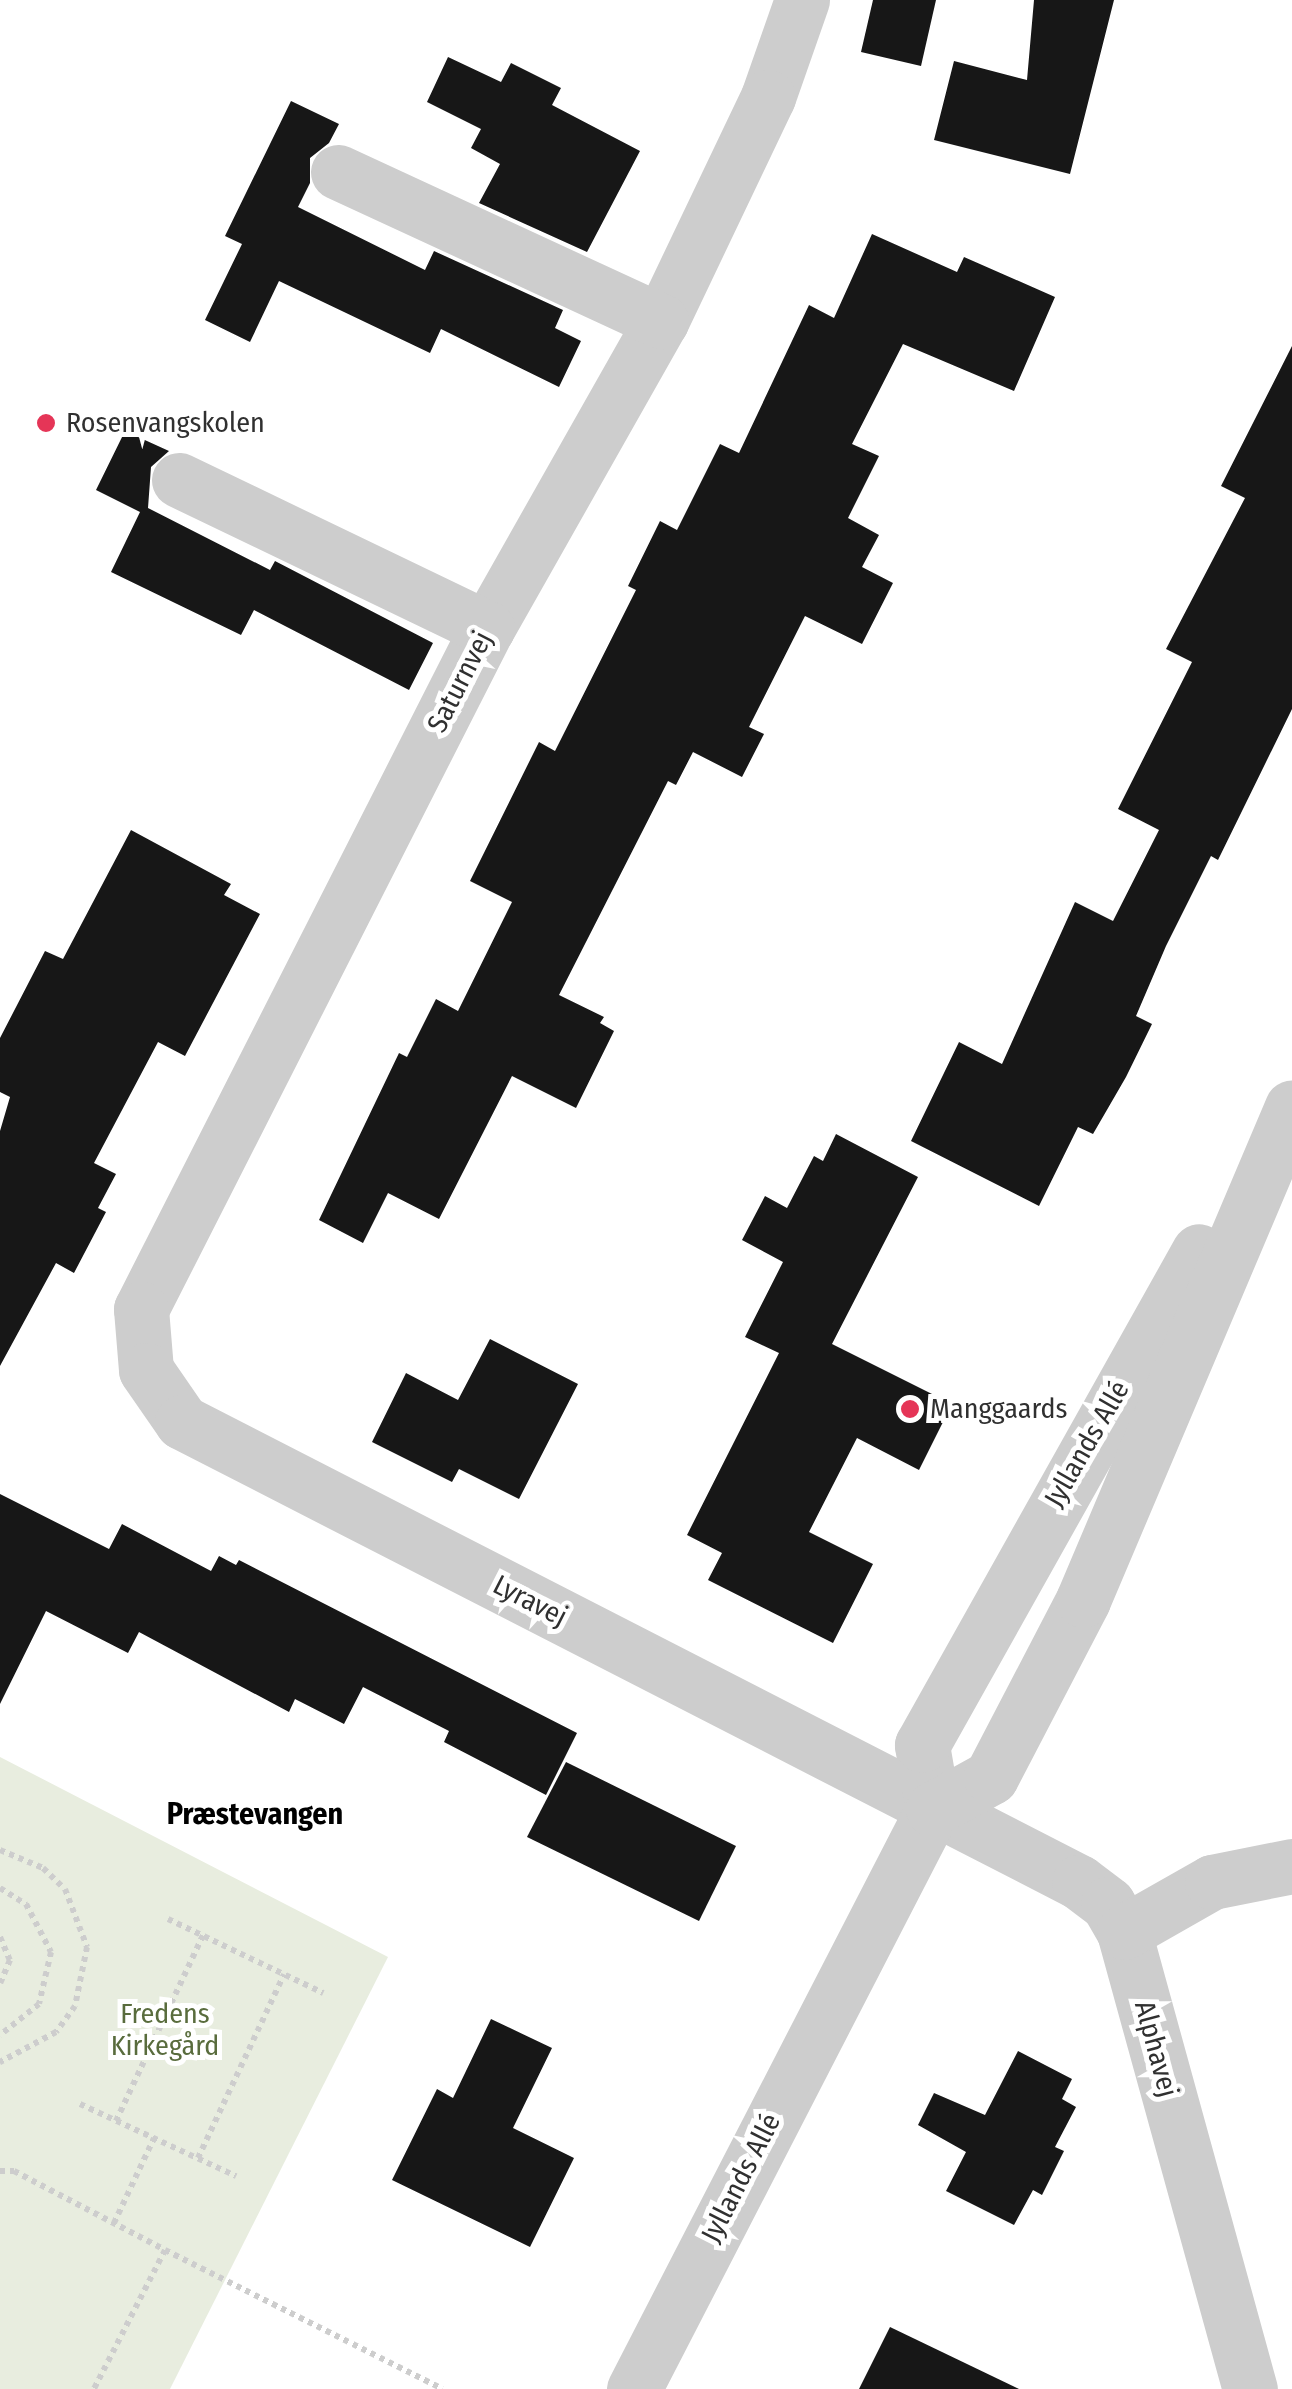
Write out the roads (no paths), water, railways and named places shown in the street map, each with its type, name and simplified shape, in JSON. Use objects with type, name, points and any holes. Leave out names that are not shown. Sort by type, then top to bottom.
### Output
[{"type":"street","name":"Saturnvej","points":[[146,1370],[141,1309],[487,628],[661,321],[768,97],[802,0]]},
{"type":"street","points":[[338,172],[661,321]]},
{"type":"street","points":[[179,480],[487,628]]},
{"type":"street","name":"Jyllands Allé","points":[[933,1809],[922,1746],[1016,1567],[1292,1091]]},
{"type":"street","name":"Jyllands Allé","points":[[634,2389],[933,1809],[991,1777],[1083,1600],[1292,1107]]},
{"type":"street","name":"Lyravej","points":[[146,1370],[182,1422],[933,1809]]},
{"type":"street","name":"Alphavej","points":[[933,1809],[1079,1882],[1108,1904],[1124,1932],[1250,2389]]},
{"type":"street","points":[[1124,1932],[1212,1882],[1292,1866]]},
{"type":"place","name":"Rosenvangskolen","points":[[46,423]]},
{"type":"place","name":"Manggaards","points":[[910,1409]]},
{"type":"district","name":"Præstevangen","points":[[255,1814]]},
{"type":"park label","name":"Fredens Kirkegård","points":[[165,2030]]}]
